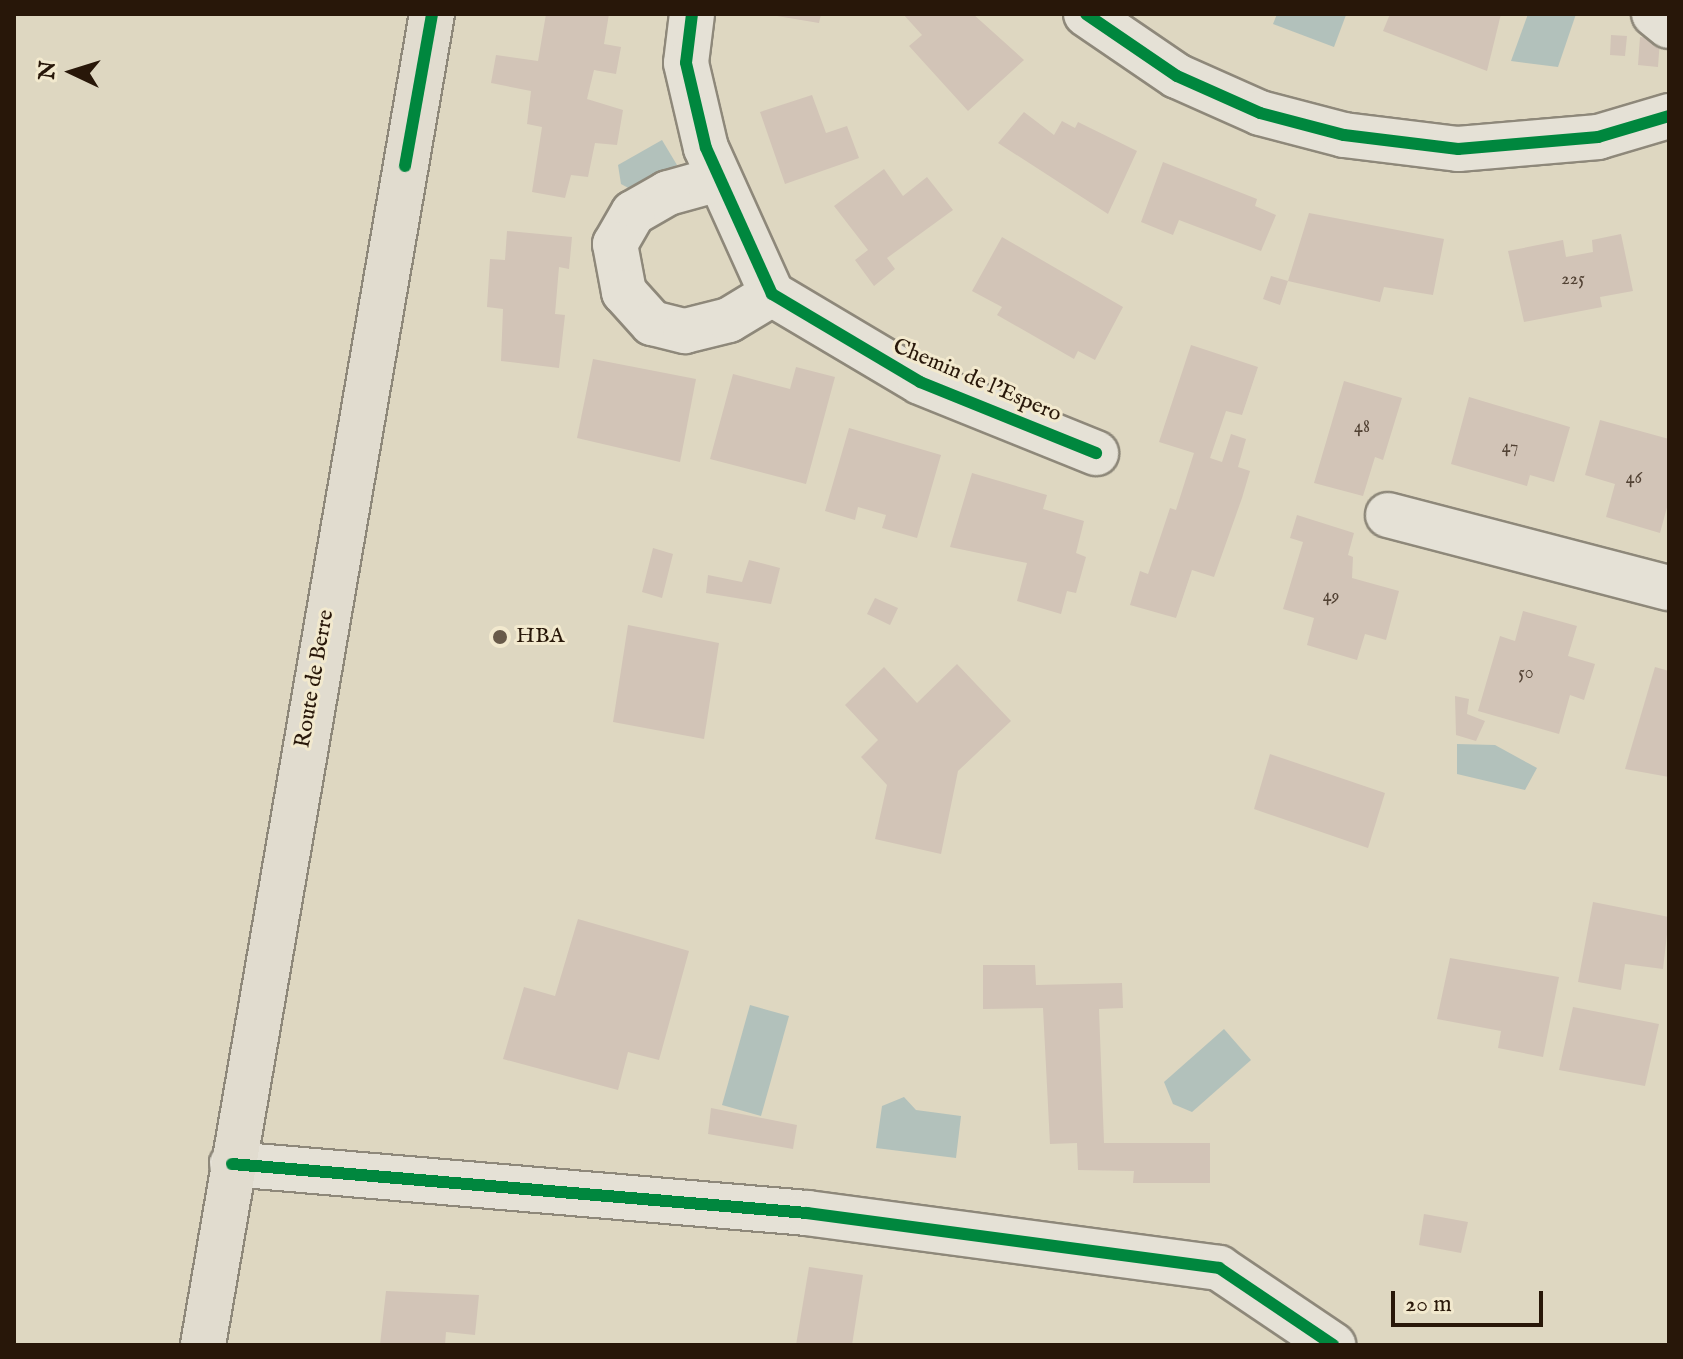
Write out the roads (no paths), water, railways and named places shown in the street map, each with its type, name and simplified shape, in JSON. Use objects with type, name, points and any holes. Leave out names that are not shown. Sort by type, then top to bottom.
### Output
[{"type":"main road","name":"Route de Berre","points":[[203,1345],[432,14]]},
{"type":"street","points":[[692,14],[686,63],[715,180],[772,294],[729,320],[685,331],[652,323],[624,292],[615,244],[633,213],[668,193],[715,180]]},
{"type":"street","points":[[1086,14],[1177,76],[1260,113],[1344,135],[1458,149],[1598,137],[1669,116]]},
{"type":"street","points":[[1654,14],[1669,26]]},
{"type":"street","name":"Chemin de l'Espero","points":[[772,294],[920,382],[1096,453]]},
{"type":"street","points":[[1388,515],[1669,588]]},
{"type":"street","points":[[232,1164],[807,1213],[1219,1268],[1333,1345]]},
{"type":"place","name":"HBA","points":[[500,637]]}]
